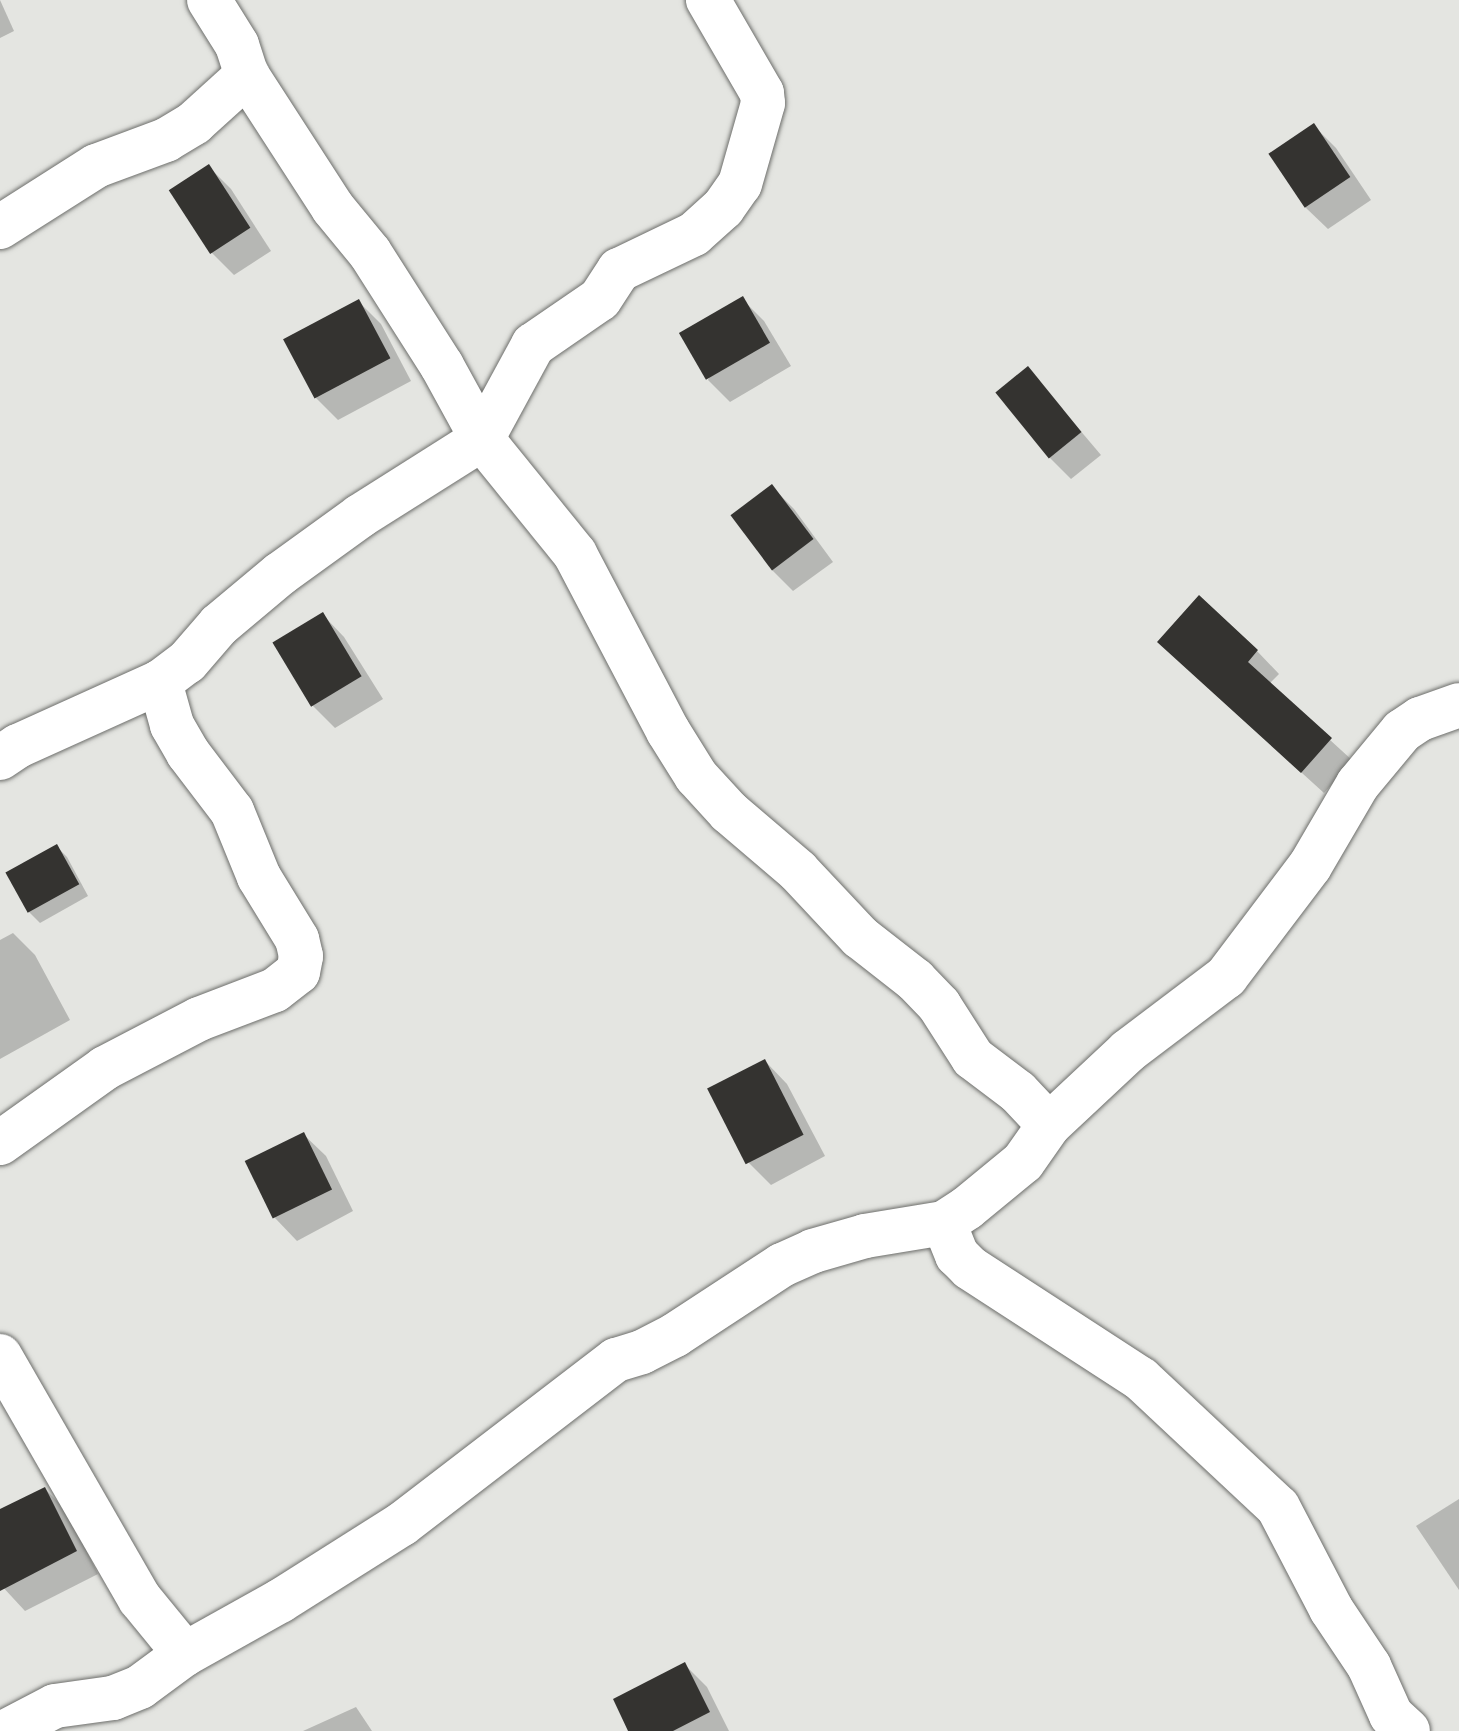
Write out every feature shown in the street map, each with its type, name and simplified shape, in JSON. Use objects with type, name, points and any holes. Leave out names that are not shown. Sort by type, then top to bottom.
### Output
[{"type":"street","points":[[209,0],[237,45],[247,75],[333,208],[370,253],[442,366],[482,439],[575,554],[668,731],[696,776],[729,812],[798,871],[860,937],[915,980],[939,1005],[973,1058],[1018,1092],[1049,1125]]},
{"type":"street","points":[[0,758],[18,746],[160,682],[187,662],[219,625],[280,574],[360,516],[482,439],[533,345],[600,299],[619,270],[694,234],[723,208],[740,184],[763,103],[762,93],[708,0]]},
{"type":"street","points":[[0,227],[96,166],[166,140],[185,129],[247,75]]},
{"type":"street","points":[[0,1143],[105,1068],[199,1019],[275,990],[298,972],[301,956],[297,939],[259,877],[232,811],[188,753],[172,725],[160,682]]},
{"type":"street","points":[[7,1731],[55,1706],[113,1698],[140,1687],[185,1654],[280,1601],[402,1524],[616,1360],[675,1335],[782,1265],[813,1251],[865,1236],[944,1223],[997,1186],[1023,1162],[1049,1125],[1128,1051],[1226,977],[1310,866],[1358,784],[1402,731],[1420,719],[1459,705]]},
{"type":"street","points":[[944,1223],[957,1255],[970,1268],[1141,1379],[1278,1507],[1331,1609],[1369,1666],[1391,1715],[1408,1731]]},
{"type":"street","points":[[0,1356],[140,1599],[185,1654]]},
{"type":"building","points":[[1314,123],[1350,177],[1305,208],[1268,154]]},
{"type":"building","points":[[209,164],[250,228],[210,254],[169,190]]},
{"type":"building","points":[[743,296],[770,343],[706,380],[679,333]]},
{"type":"building","points":[[359,299],[390,358],[315,399],[283,339]]},
{"type":"building","points":[[1028,366],[1081,432],[1049,458],[995,392]]},
{"type":"building","points":[[772,484],[814,539],[772,570],[730,515]]},
{"type":"building","points":[[1199,595],[1258,650],[1248,662],[1332,738],[1301,773],[1157,642]]},
{"type":"building","points":[[323,612],[362,676],[311,707],[272,642]]},
{"type":"building","points":[[57,844],[79,884],[28,913],[5,873]]},
{"type":"building","points":[[765,1059],[804,1135],[746,1164],[707,1089]]},
{"type":"building","points":[[304,1132],[332,1190],[273,1218],[245,1161]]},
{"type":"building","points":[[45,1487],[77,1551],[0,1591],[0,1509]]},
{"type":"building","points":[[685,1662],[710,1712],[673,1731],[628,1731],[613,1699]]}]
